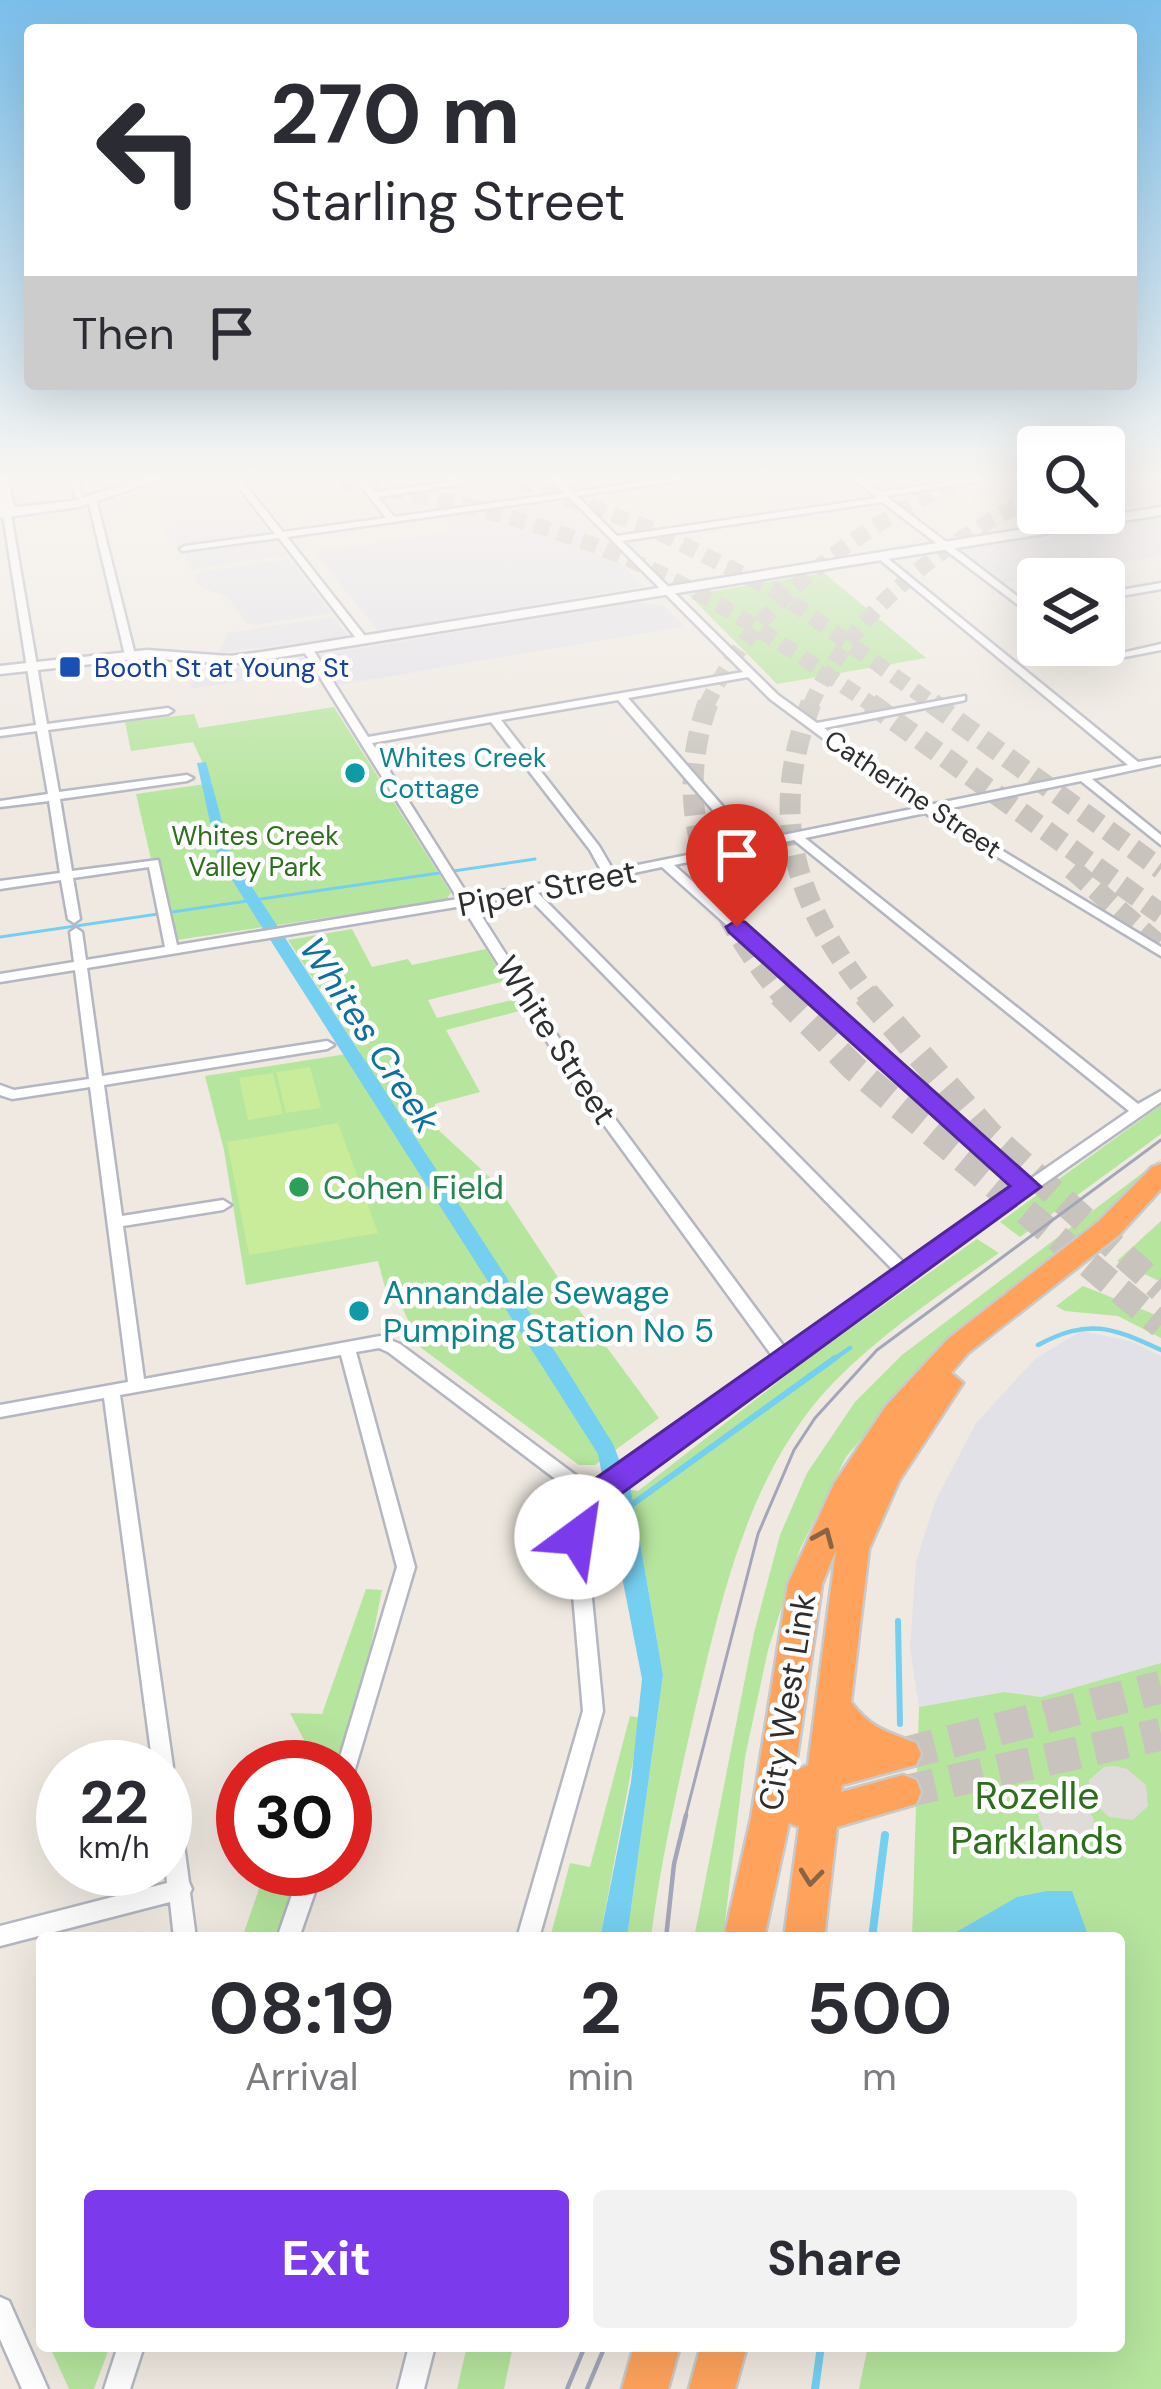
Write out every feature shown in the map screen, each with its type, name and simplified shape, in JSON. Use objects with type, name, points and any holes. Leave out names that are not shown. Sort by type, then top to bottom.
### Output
[{"type":"highway","name":"City West Link","points":[[803,1932],[788,1801],[805,1584],[826,1529],[871,1451],[958,1346],[1109,1228],[1161,1174]]},
{"type":"highway","name":"City West Link","points":[[746,1932],[788,1801],[823,1774],[854,1549],[903,1444],[928,1406],[976,1355],[1121,1240],[1161,1202]]},
{"type":"highway","points":[[823,1774],[903,1754],[879,1751],[862,1741],[831,1700]]},
{"type":"highway","points":[[788,1801],[903,1792]]},
{"type":"highway","points":[[645,2389],[655,2352]]},
{"type":"highway","points":[[712,2389],[722,2352]]},
{"type":"main road","points":[[0,670],[170,653],[229,660],[711,584]]},
{"type":"street","points":[[18,584],[81,965],[137,1386]]},
{"type":"street","points":[[109,584],[130,656]]},
{"type":"street","points":[[319,584],[363,640]]},
{"type":"street","name":"Catherine Street","points":[[659,584],[747,674],[928,810],[1161,952]]},
{"type":"street","points":[[916,584],[1136,766]]},
{"type":"street","points":[[1125,592],[1161,586]]},
{"type":"street","points":[[634,597],[684,610]]},
{"type":"street","points":[[1125,654],[1161,647]]},
{"type":"street","name":"White Street","points":[[308,650],[587,1092],[782,1358]]},
{"type":"street","points":[[364,741],[747,674]]},
{"type":"street","points":[[621,697],[751,847]]},
{"type":"street","points":[[815,727],[961,698]]},
{"type":"street","points":[[0,734],[168,711]]},
{"type":"street","points":[[494,718],[574,835],[610,876]]},
{"type":"street","name":"Piper Street","points":[[0,978],[469,903],[1161,761]]},
{"type":"street","points":[[1083,777],[1161,841]]},
{"type":"street","points":[[0,804],[187,778]]},
{"type":"street","points":[[797,837],[1138,1111]]},
{"type":"street","points":[[0,885],[154,863],[172,951]]},
{"type":"street","points":[[668,865],[1028,1187]]},
{"type":"street","points":[[530,891],[905,1273]]},
{"type":"street","points":[[0,1089],[12,1095],[327,1045]]},
{"type":"street","points":[[530,1932],[593,1712],[577,1537],[598,1494],[782,1358],[1161,1095]]},
{"type":"street","points":[[117,1222],[223,1204]]},
{"type":"street","points":[[0,1411],[380,1342],[598,1494]]},
{"type":"street","points":[[346,1348],[406,1567],[355,1740]]},
{"type":"street","points":[[111,1391],[160,1740]]},
{"type":"street","points":[[0,1936],[154,1896]]},
{"type":"street","points":[[182,1896],[185,1932]]},
{"type":"street","points":[[289,1932],[302,1896]]},
{"type":"street","points":[[0,2310],[35,2389]]},
{"type":"street","points":[[117,2389],[128,2352]]},
{"type":"street","points":[[411,2389],[420,2352]]},
{"type":"shaded area","points":[[196,584],[309,584],[331,613],[255,625],[247,623],[228,598]]},
{"type":"shaded area","points":[[341,584],[643,586],[378,631]]},
{"type":"shaded area","points":[[636,602],[663,606],[684,626],[339,685],[320,655]]},
{"type":"shaded area","points":[[333,617],[348,636],[219,653],[228,633]]},
{"type":"shaded area","points":[[304,657],[312,670],[190,689],[195,675]]},
{"type":"shaded area","points":[[1081,1331],[1130,1341],[1161,1356],[1161,1663],[1041,1697],[1004,1692],[919,1707],[910,1648],[916,1562],[935,1502],[976,1423],[1035,1359]]},
{"type":"shaded area","points":[[1104,1767],[1127,1769],[1146,1785],[1148,1806],[1133,1820],[1109,1817],[1090,1800],[1089,1780]]},
{"type":"shaded area","points":[[1057,1796],[1078,1801],[1093,1817],[1095,1827],[1086,1843],[1065,1846],[1045,1835],[1038,1815],[1047,1800]]},
{"type":"green space","points":[[754,584],[838,584],[926,658],[777,684],[689,595]]},
{"type":"green space","name":"Whites Creek Valley Park","points":[[334,707],[451,893],[446,900],[170,941],[136,794],[212,783],[193,742],[131,751],[125,722],[194,714],[199,728]]},
{"type":"green space","points":[[352,929],[372,967],[408,959],[412,965],[486,949],[505,981],[428,1000],[437,1018],[516,999],[523,1010],[446,1030],[480,1092],[435,1104],[434,1126],[495,1182],[580,1311],[659,1418],[595,1465],[579,1465],[420,1347],[398,1298],[388,1299],[378,1261],[246,1285],[224,1150],[205,1076],[360,1052],[288,940]]},
{"type":"green space","points":[[310,1067],[321,1108],[286,1113],[276,1072]]},
{"type":"green space","points":[[273,1073],[283,1114],[248,1120],[239,1078]]},
{"type":"green space","points":[[1161,1105],[1161,1134],[1020,1237],[1000,1222]]},
{"type":"green space","name":"Cohen Field","points":[[338,1123],[378,1233],[249,1255],[227,1142]]},
{"type":"green space","points":[[1161,1159],[1124,1205],[892,1402],[846,1457],[800,1549],[768,1650],[745,1757],[724,1932],[695,1932],[754,1633],[780,1535],[807,1473],[855,1402],[902,1355]]},
{"type":"green space","points":[[1161,1221],[1161,1279],[1117,1261]]},
{"type":"green space","points":[[977,1239],[999,1253],[872,1346],[834,1382],[779,1457],[740,1542],[726,1587],[669,1830],[652,1932],[628,1932],[663,1675],[631,1490],[638,1491],[809,1358]]},
{"type":"green space","points":[[1083,1286],[1161,1317],[1161,1338],[1118,1316],[1056,1306]]},
{"type":"green space","points":[[366,1589],[382,1590],[366,1670],[344,1740],[304,1740],[290,1713],[322,1714]]},
{"type":"green space","name":"Rozelle Parklands","points":[[1161,1663],[1161,2389],[859,2389],[867,2352],[1125,2352],[1125,1932],[912,1932],[919,1707],[1004,1692],[1041,1697]]},
{"type":"green space","points":[[630,1716],[641,1718],[601,1932],[552,1932],[570,1863],[590,1867]]},
{"type":"green space","points":[[257,1896],[291,1896],[278,1932],[244,1932]]},
{"type":"green space","points":[[52,2352],[108,2352],[94,2389],[69,2389]]},
{"type":"green space","points":[[466,2352],[512,2352],[504,2389],[457,2389]]},
{"type":"water","name":"Whites Creek","points":[[206,762],[231,855],[567,1370],[613,1444],[631,1490],[663,1675],[628,1932],[601,1932],[631,1782],[642,1679],[598,1454],[218,858],[197,763]]},
{"type":"water","points":[[1072,1891],[1087,1932],[956,1932],[1017,1897]]},
{"type":"waterway","points":[[0,937],[535,859]]},
{"type":"waterway","points":[[1038,1345],[1072,1331],[1100,1329],[1161,1350]]},
{"type":"waterway","points":[[831,1361],[850,1348]]},
{"type":"waterway","points":[[630,1506],[835,1358]]},
{"type":"waterway","points":[[898,1621],[900,1724]]},
{"type":"waterway","points":[[873,1932],[885,1835]]},
{"type":"waterway","points":[[815,2389],[820,2352]]},
{"type":"tunnel","points":[[681,584],[756,628]]},
{"type":"tunnel","points":[[763,584],[785,597]]},
{"type":"tunnel","points":[[785,597],[799,584]]},
{"type":"tunnel","points":[[848,643],[902,584]]},
{"type":"tunnel","points":[[756,628],[785,597]]},
{"type":"tunnel","points":[[785,597],[848,643]]},
{"type":"tunnel","points":[[706,706],[756,628]]},
{"type":"tunnel","points":[[756,628],[826,674]]},
{"type":"tunnel","points":[[826,674],[848,643]]},
{"type":"tunnel","points":[[848,643],[936,706]]},
{"type":"tunnel","points":[[810,706],[826,674]]},
{"type":"tunnel","points":[[826,674],[874,706]]},
{"type":"tunnel","points":[[708,703],[693,783],[705,860],[737,931],[783,997]]},
{"type":"tunnel","points":[[870,703],[1161,914]]},
{"type":"tunnel","points":[[932,703],[1161,869]]},
{"type":"tunnel","points":[[810,706],[791,785],[796,858],[823,927],[869,997]]},
{"type":"tunnel","points":[[1072,869],[1161,947]]},
{"type":"tunnel","points":[[781,994],[854,1068],[1161,1325]]},
{"type":"tunnel","points":[[866,994],[989,1134],[1161,1289]]},
{"type":"tunnel","points":[[903,1754],[1161,1687]]},
{"type":"tunnel","points":[[903,1792],[1161,1734]]},
{"type":"tram line","points":[[685,1818],[758,1534],[794,1450],[815,1418],[877,1350],[1161,1140]]},
{"type":"tram line","points":[[667,1932],[674,1864],[686,1815]]},
{"type":"tram line","points":[[567,2389],[582,2352]]},
{"type":"tram line","points":[[587,2389],[602,2352]]},
{"type":"place","name":"Booth St at Young St","points":[[70,667]]},
{"type":"place","name":"Whites Creek Cottage","points":[[355,773]]},
{"type":"place","name":"Cohen Field","points":[[299,1187]]},
{"type":"place","name":"Annandale Sewage Pumping Station No 5","points":[[359,1311]]},
{"type":"route","points":[[577,1537],[586,1509],[603,1490],[1028,1187],[737,927]]}]
